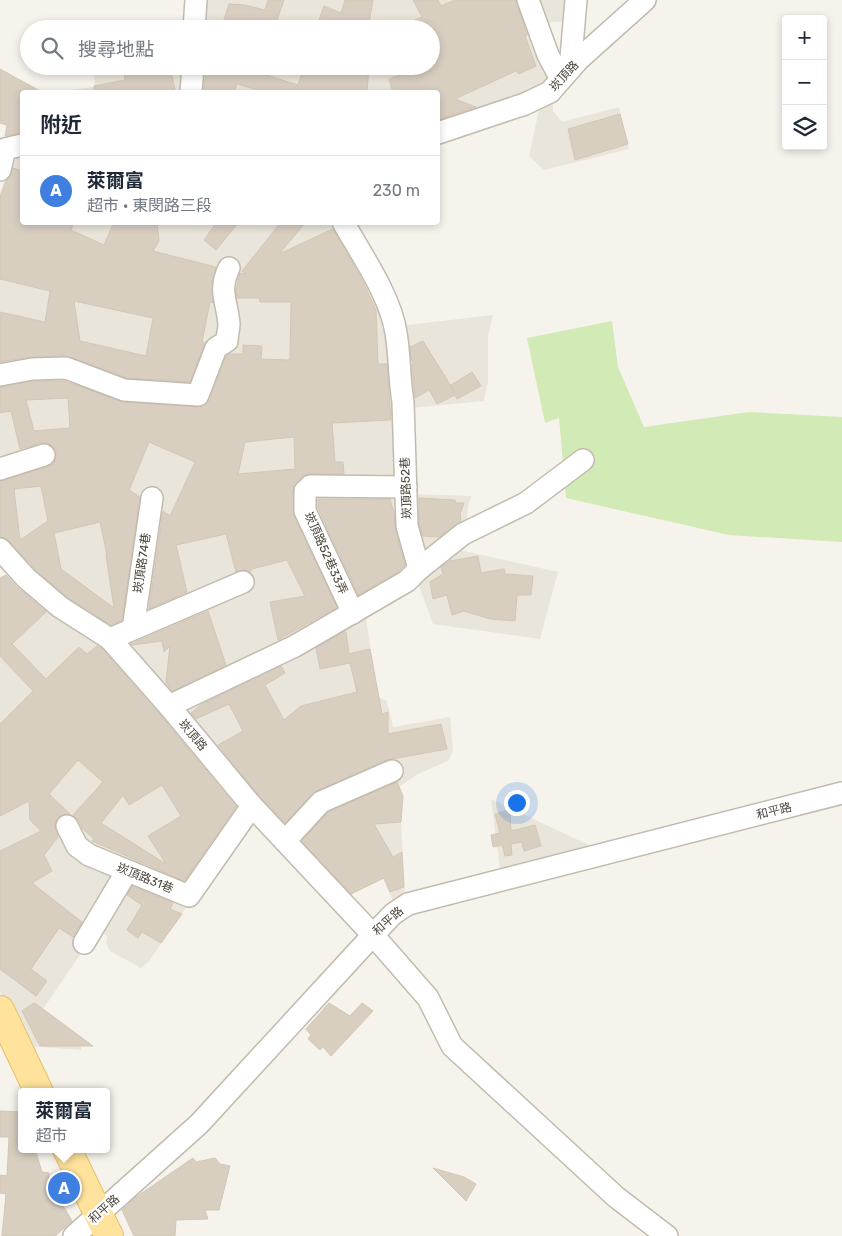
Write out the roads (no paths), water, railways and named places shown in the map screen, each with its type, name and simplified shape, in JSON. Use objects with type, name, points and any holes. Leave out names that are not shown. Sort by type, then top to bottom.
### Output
[{"type":"main road","points":[[0,1010],[37,1088]]},
{"type":"main road","points":[[69,1153],[104,1225]]},
{"type":"street","points":[[195,20],[196,0]]},
{"type":"street","points":[[528,0],[548,55],[565,74]]},
{"type":"street","points":[[565,74],[576,0]]},
{"type":"street","name":"崁頂路","points":[[440,132],[525,104],[550,92],[578,60],[645,0]]},
{"type":"street","points":[[192,90],[193,75]]},
{"type":"street","points":[[0,170],[9,147]]},
{"type":"street","name":"崁頂路52巷","points":[[344,225],[383,293],[396,332],[403,402],[407,526],[419,570]]},
{"type":"street","points":[[0,376],[32,369],[66,368],[124,390],[198,395],[216,348],[227,341],[229,325],[224,280],[229,268]]},
{"type":"street","points":[[0,469],[44,455]]},
{"type":"street","points":[[169,706],[295,646],[407,581],[463,534],[526,503],[584,460]]},
{"type":"street","name":"崁頂路52巷33弄","points":[[353,613],[305,512],[308,489],[406,487]]},
{"type":"street","name":"崁頂路74巷","points":[[133,629],[152,498]]},
{"type":"street","name":"崁頂路","points":[[0,549],[26,578],[60,607],[110,639],[169,706],[252,806],[373,935],[428,998],[452,1046],[616,1197],[667,1236]]},
{"type":"street","points":[[110,639],[243,582]]},
{"type":"street","points":[[285,841],[321,802],[392,771]]},
{"type":"street","name":"和平路","points":[[74,1236],[104,1225],[373,935],[393,914],[408,904],[842,793]]},
{"type":"street","name":"崁頂路31巷","points":[[68,826],[77,846],[89,855],[189,896],[252,806]]},
{"type":"street","points":[[84,943],[128,871]]},
{"type":"place","name":"萊爾富","points":[[64,1188]]}]
